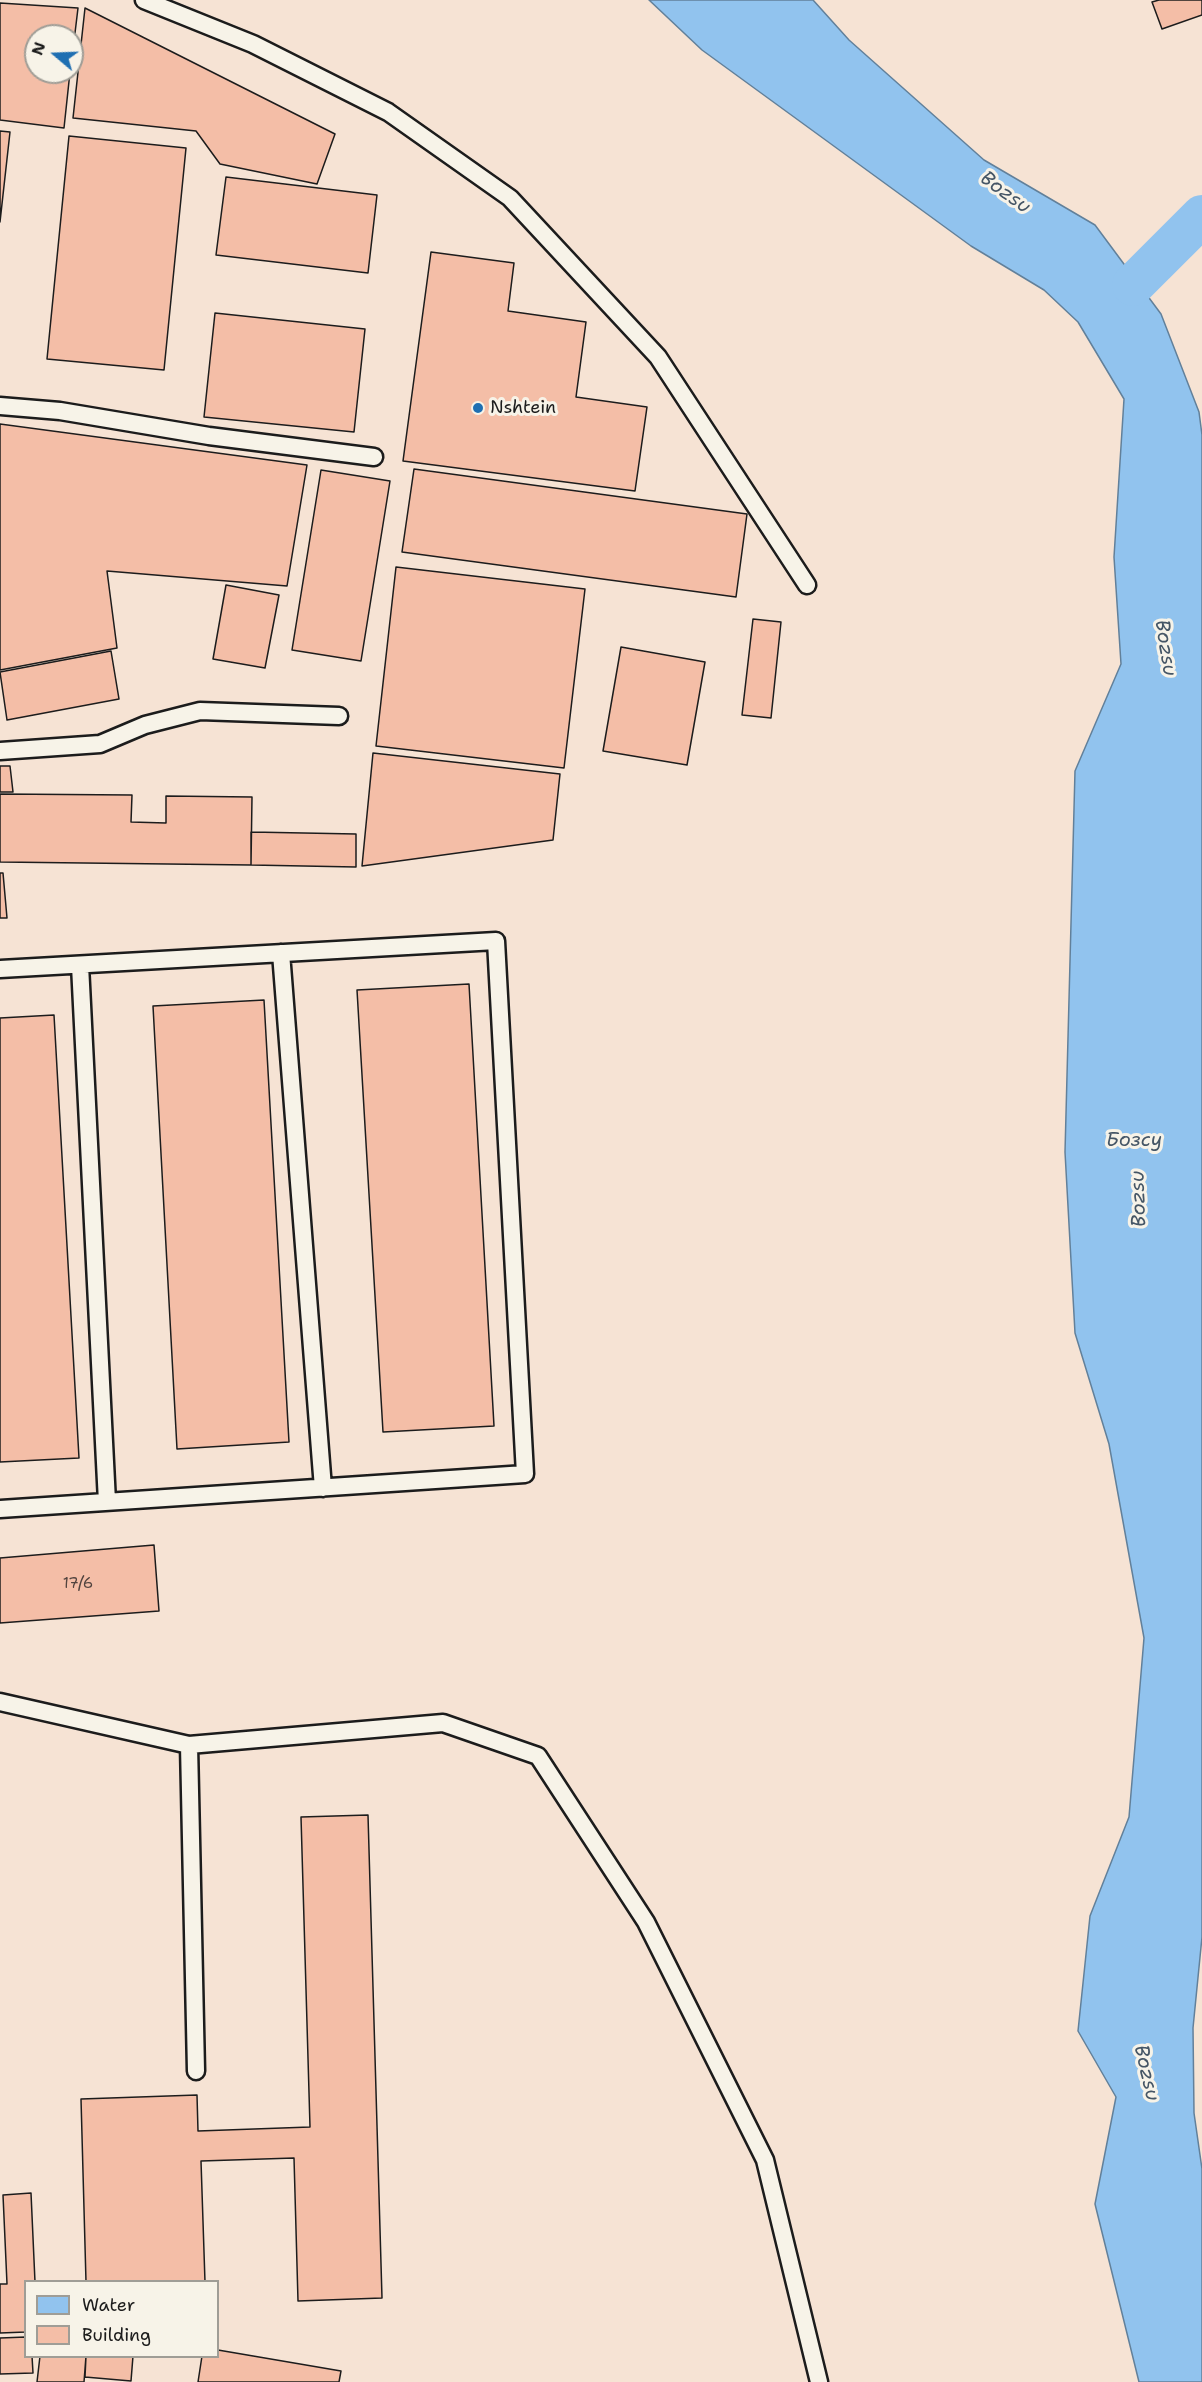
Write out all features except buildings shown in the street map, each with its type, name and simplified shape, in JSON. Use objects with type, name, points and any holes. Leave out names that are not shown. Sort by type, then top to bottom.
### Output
[{"type":"lane","points":[[144,0],[253,44],[388,112],[510,198],[658,357],[807,585]]},
{"type":"lane","points":[[0,406],[60,411],[209,436],[374,457]]},
{"type":"lane","points":[[0,751],[100,744],[145,725],[200,711],[339,716]]},
{"type":"lane","points":[[0,969],[496,941],[525,1474],[0,1509]]},
{"type":"lane","points":[[281,953],[323,1488]]},
{"type":"lane","points":[[80,964],[107,1502]]},
{"type":"lane","points":[[0,1702],[189,1745],[443,1724],[538,1756],[646,1922],[765,2160],[819,2382]]},
{"type":"lane","points":[[189,1745],[196,2071]]},
{"type":"water","name":"Бозсу","points":[[649,0],[813,0],[849,40],[984,160],[1095,225],[1161,314],[1199,412],[1202,435],[1202,1937],[1193,2028],[1194,2113],[1202,2169],[1202,2382],[1139,2382],[1095,2204],[1116,2097],[1078,2031],[1090,1916],[1129,1817],[1144,1638],[1109,1444],[1075,1333],[1065,1152],[1075,771],[1121,664],[1114,557],[1124,399],[1078,322],[1044,290],[971,246],[702,50]]},
{"type":"waterway","points":[[1133,285],[1202,216]]},
{"type":"place","name":"Nshtein","points":[[478,408]]},
{"type":"water label","name":"Bozsu","points":[[1005,193]]},
{"type":"water label","name":"Bozsu","points":[[1165,648]]},
{"type":"water label","name":"Bozsu","points":[[1139,1199]]},
{"type":"water label","name":"Bozsu","points":[[1146,2073]]}]
